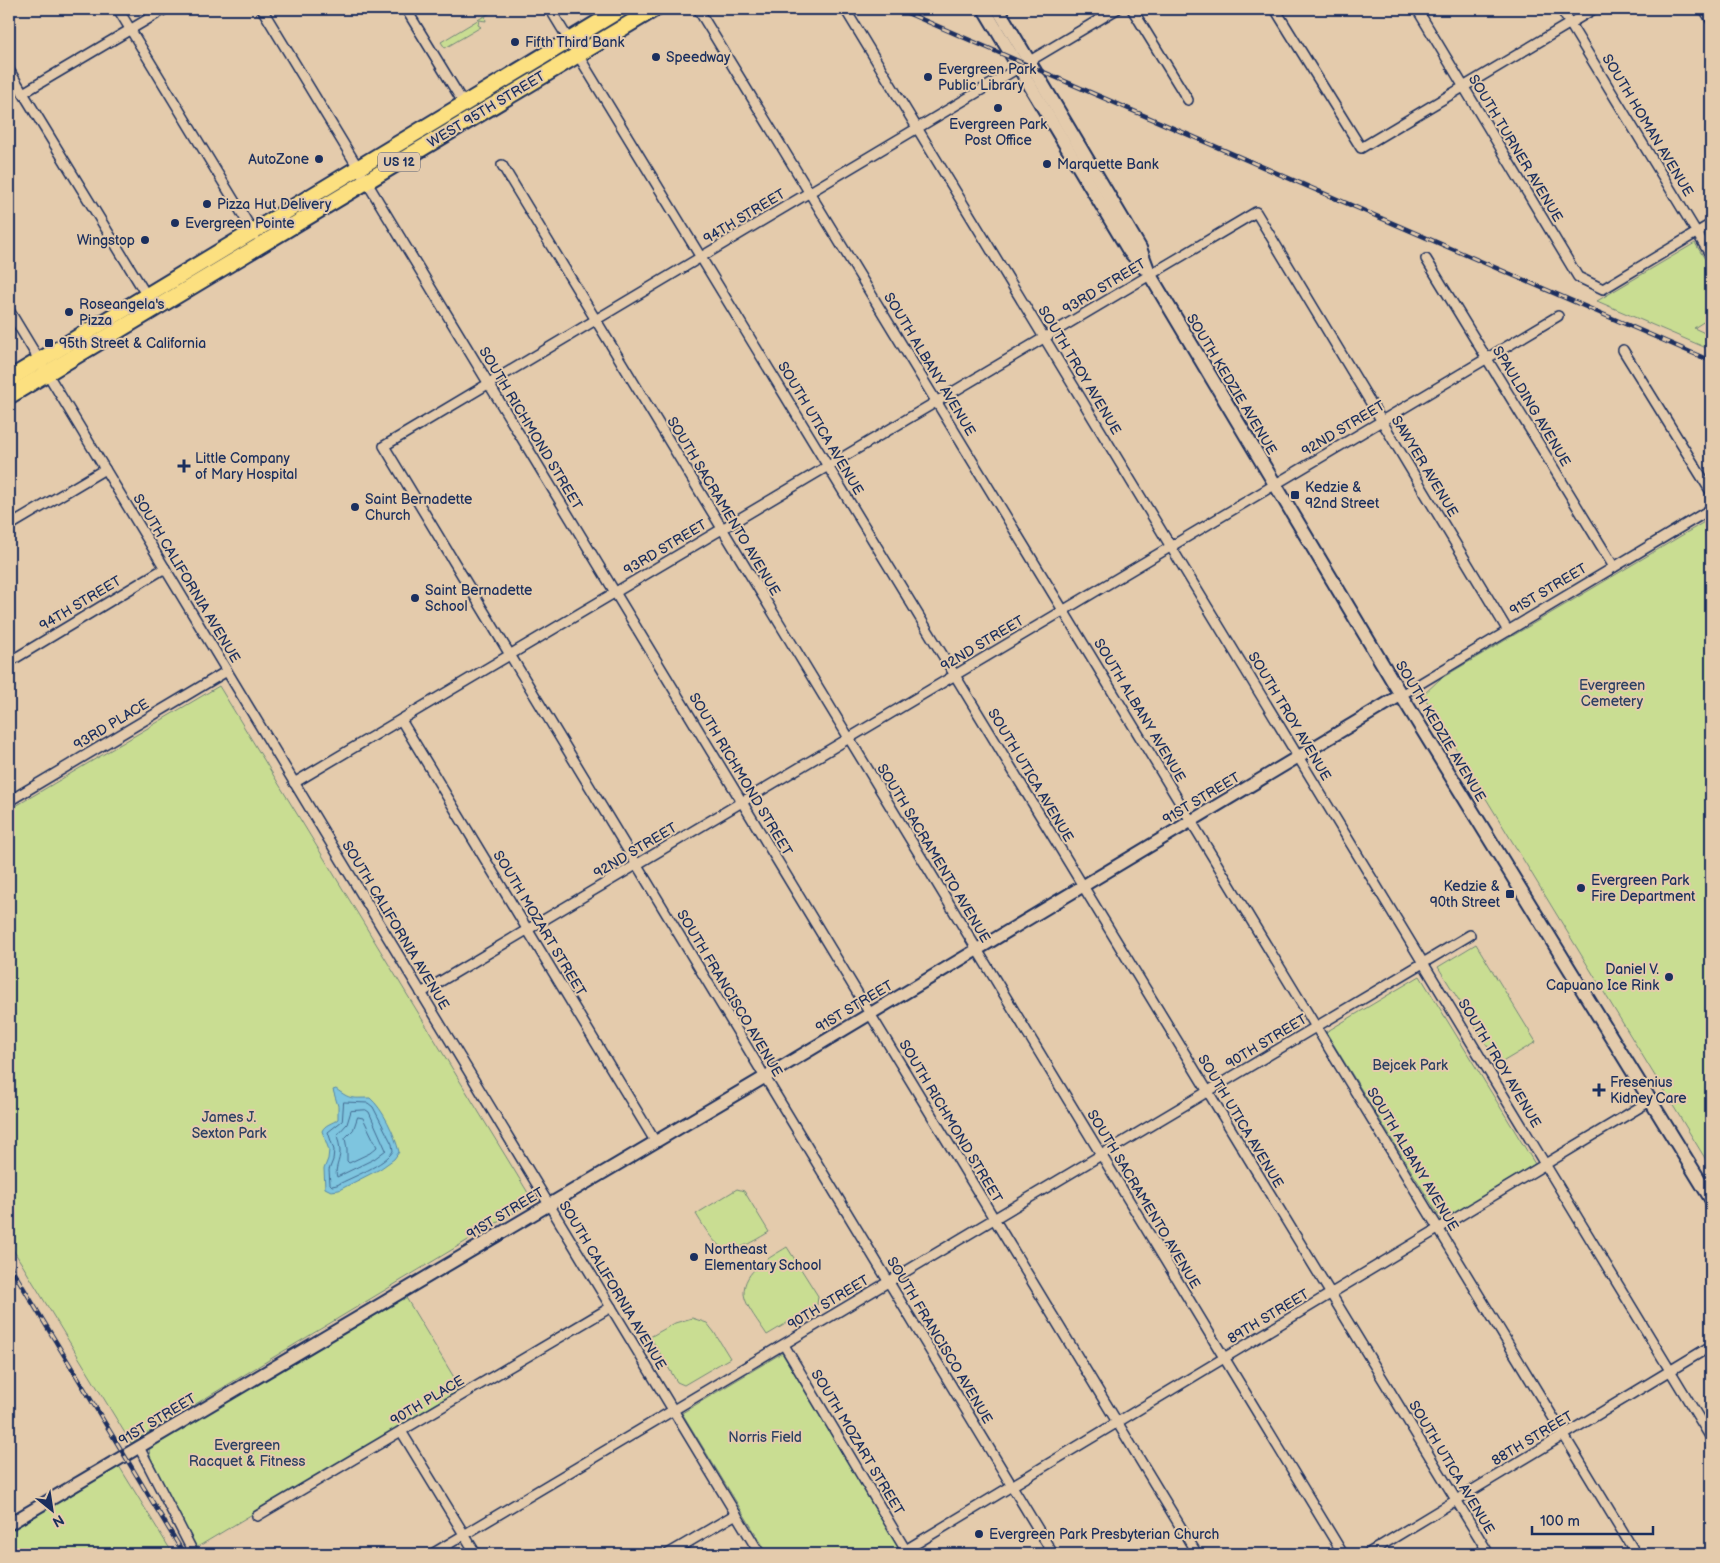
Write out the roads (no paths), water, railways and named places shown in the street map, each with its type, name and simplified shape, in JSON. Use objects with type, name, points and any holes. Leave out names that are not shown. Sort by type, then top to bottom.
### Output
[{"type":"main road","name":"WEST 95TH STREET","points":[[9,379],[43,367],[257,238],[358,168],[621,9]]},
{"type":"main road","name":"WEST 95TH STREET","points":[[9,396],[43,367],[147,296],[366,181],[654,9]]},
{"type":"main road","name":"SOUTH KEDZIE AVENUE","points":[[984,9],[1024,64]]},
{"type":"main road","name":"SOUTH KEDZIE AVENUE","points":[[998,9],[1024,64],[1129,251],[1150,275],[1401,695],[1711,1199]]},
{"type":"street","points":[[118,9],[257,238]]},
{"type":"street","points":[[23,93],[165,9]]},
{"type":"street","name":"SOUTH RICHMOND STREET","points":[[262,9],[1197,1554]]},
{"type":"street","points":[[406,9],[464,104]]},
{"type":"street","name":"SOUTH UTICA AVENUE","points":[[550,9],[570,39],[1489,1554]]},
{"type":"street","name":"SOUTH ALBANY AVENUE","points":[[698,9],[1636,1554]]},
{"type":"street","name":"SOUTH TROY AVENUE","points":[[845,9],[1711,1438]]},
{"type":"street","name":"94TH STREET","points":[[384,446],[1117,9]]},
{"type":"street","points":[[1132,9],[1188,100]]},
{"type":"street","points":[[1275,9],[1361,148],[1594,9]]},
{"type":"street","name":"SOUTH TURNER AVENUE","points":[[1417,9],[1578,277],[1603,289],[1697,233]]},
{"type":"street","name":"SOUTH HOMAN AVENUE","points":[[1561,9],[1711,256]]},
{"type":"street","points":[[1704,9],[1711,20]]},
{"type":"street","points":[[9,70],[147,296]]},
{"type":"street","name":"SOUTH SACRAMENTO AVENUE","points":[[502,165],[1343,1554]]},
{"type":"street","name":"93RD STREET","points":[[294,783],[1256,212]]},
{"type":"street","name":"SAWYER AVENUE","points":[[1256,212],[1508,631]]},
{"type":"street","points":[[1697,233],[1711,224]]},
{"type":"street","name":"SPAULDING AVENUE","points":[[1426,259],[1614,567]]},
{"type":"street","name":"SOUTH CALIFORNIA AVENUE","points":[[9,310],[760,1554]]},
{"type":"street","name":"92ND STREET","points":[[421,993],[1558,316]]},
{"type":"street","points":[[1623,350],[1711,492]]},
{"type":"street","name":"SOUTH FRANCISCO AVENUE","points":[[384,446],[1053,1554]]},
{"type":"street","points":[[9,526],[105,469]]},
{"type":"street","name":"91ST STREET","points":[[9,1524],[765,1077],[1711,509]]},
{"type":"street","name":"94TH STREET","points":[[9,662],[165,568]]},
{"type":"street","name":"93RD PLACE","points":[[9,801],[227,672]]},
{"type":"street","name":"SOUTH MOZART STREET","points":[[400,720],[655,1141]]},
{"type":"street","name":"90TH STREET","points":[[432,1554],[1470,935]]},
{"type":"street","name":"89TH STREET","points":[[905,1553],[1012,1486],[1650,1101]]},
{"type":"street","name":"90TH PLACE","points":[[257,1516],[610,1307]]},
{"type":"street","name":"SOUTH MOZART STREET","points":[[784,1345],[905,1553]]},
{"type":"street","name":"88TH STREET","points":[[1368,1554],[1711,1346]]},
{"type":"street","points":[[401,1431],[476,1554]]},
{"type":"street","points":[[139,1447],[194,1554]]},
{"type":"street","points":[[668,1554],[736,1514]]},
{"type":"water","points":[[336,1089],[348,1097],[370,1098],[375,1103],[388,1123],[399,1152],[394,1159],[380,1169],[339,1190],[331,1191],[325,1188],[324,1169],[329,1150],[322,1131],[327,1125],[338,1119],[338,1106],[333,1090]]},
{"type":"railway","points":[[898,9],[1711,361]]},
{"type":"railway","points":[[9,1264],[184,1554]]},
{"type":"place","name":"Fifth Third Bank","points":[[515,42]]},
{"type":"place","name":"Speedway","points":[[656,57]]},
{"type":"place","name":"Evergreen Park Public Library","points":[[928,77]]},
{"type":"place","name":"Evergreen Park Post Office","points":[[998,108]]},
{"type":"place","name":"AutoZone","points":[[319,159]]},
{"type":"place","name":"Marquette Bank","points":[[1047,164]]},
{"type":"place","name":"Pizza Hut Delivery","points":[[207,204]]},
{"type":"place","name":"Evergreen Pointe","points":[[175,223]]},
{"type":"place","name":"Wingstop","points":[[145,240]]},
{"type":"place","name":"Roseangela's Pizza","points":[[69,312]]},
{"type":"place","name":"95th Street & California","points":[[49,343]]},
{"type":"place","name":"Little Company of Mary Hospital","points":[[184,466]]},
{"type":"place","name":"Kedzie & 92nd Street","points":[[1295,495]]},
{"type":"place","name":"Saint Bernadette Church","points":[[355,507]]},
{"type":"place","name":"Saint Bernadette School","points":[[415,598]]},
{"type":"place","name":"Evergreen Park Fire Department","points":[[1581,888]]},
{"type":"place","name":"Kedzie & 90th Street","points":[[1510,894]]},
{"type":"place","name":"Daniel V. Capuano Ice Rink","points":[[1669,977]]},
{"type":"place","name":"Fresenius Kidney Care","points":[[1599,1090]]},
{"type":"place","name":"Northeast Elementary School","points":[[694,1257]]},
{"type":"place","name":"Evergreen Park Presbyterian Church","points":[[979,1534]]},
{"type":"park label","name":"Evergreen Cemetery","points":[[1612,694]]},
{"type":"park label","name":"Bejcek Park","points":[[1410,1065]]},
{"type":"park label","name":"James J. Sexton Park","points":[[229,1126]]},
{"type":"park label","name":"Norris Field","points":[[765,1437]]},
{"type":"park label","name":"Evergreen Racquet & Fitness","points":[[247,1454]]}]
